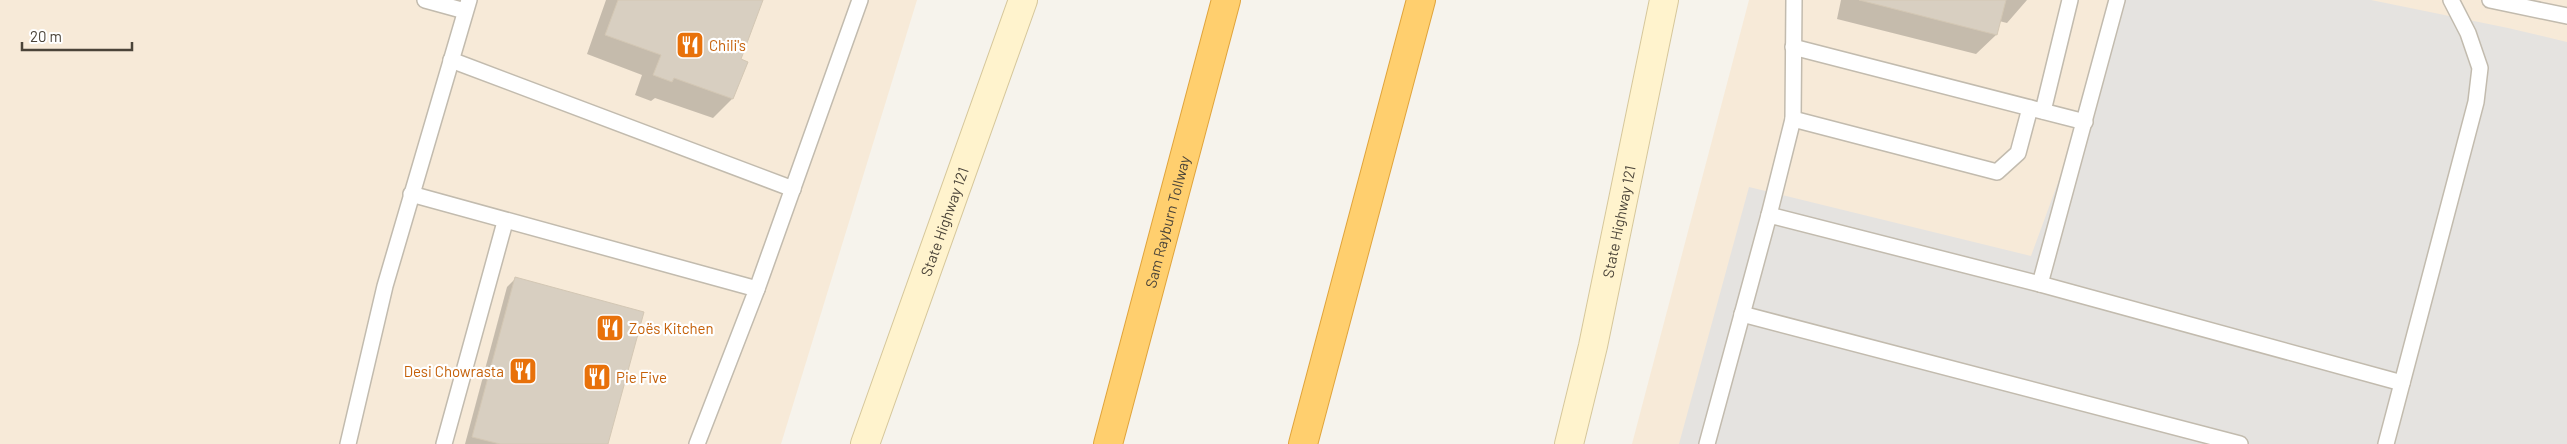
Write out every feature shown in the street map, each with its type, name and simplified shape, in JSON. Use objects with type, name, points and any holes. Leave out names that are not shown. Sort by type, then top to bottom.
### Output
[{"type":"highway","points":[[1304,444],[1421,0]]},
{"type":"highway","points":[[1411,37],[1427,0]]},
{"type":"highway","name":"Sam Rayburn Tollway","points":[[1108,444],[1223,9]]},
{"type":"main road","name":"State Highway 121","points":[[865,444],[1023,0]]},
{"type":"main road","name":"State Highway 121","points":[[1568,444],[1593,346],[1664,0]]},
{"type":"lane","points":[[348,444],[384,286],[467,5],[425,0]]},
{"type":"lane","points":[[697,444],[757,289],[860,0]]},
{"type":"lane","points":[[1707,444],[1793,119],[1794,0]]},
{"type":"lane","points":[[1793,119],[1997,172],[2018,153],[2037,109],[2070,0]]},
{"type":"lane","points":[[2040,284],[2118,0]]},
{"type":"lane","points":[[2386,444],[2476,102],[2480,68],[2468,33],[2451,0]]},
{"type":"lane","points":[[2490,0],[2567,16]]},
{"type":"lane","points":[[1793,47],[2085,122]]},
{"type":"lane","points":[[450,60],[793,189]]},
{"type":"lane","points":[[411,194],[505,222],[757,289]]},
{"type":"lane","points":[[1769,215],[2040,284],[2402,383]]},
{"type":"lane","points":[[444,444],[505,222]]},
{"type":"lane","points":[[1742,314],[2240,444]]},
{"type":"shaded area","points":[[0,0],[917,0],[781,444],[0,444]]},
{"type":"shaded area","points":[[1749,0],[2567,0],[2567,444],[1632,444]]},
{"type":"shaded area","points":[[2125,0],[2371,0],[2567,42],[2567,444],[1679,444],[1749,187],[2031,256]]},
{"type":"building","name":"Chili's","points":[[618,0],[763,0],[741,59],[748,62],[733,99],[674,78],[672,82],[653,75],[661,55],[605,35]]},
{"type":"building","points":[[1859,0],[2006,0],[1997,35]]},
{"type":"building","points":[[515,277],[644,312],[608,444],[500,444],[472,437]]},
{"type":"place","name":"Chili's","points":[[690,45]]},
{"type":"place","name":"Zoës Kitchen","points":[[610,328]]},
{"type":"place","name":"Desi Chowrasta","points":[[523,371]]},
{"type":"place","name":"Pie Five","points":[[597,377]]}]
